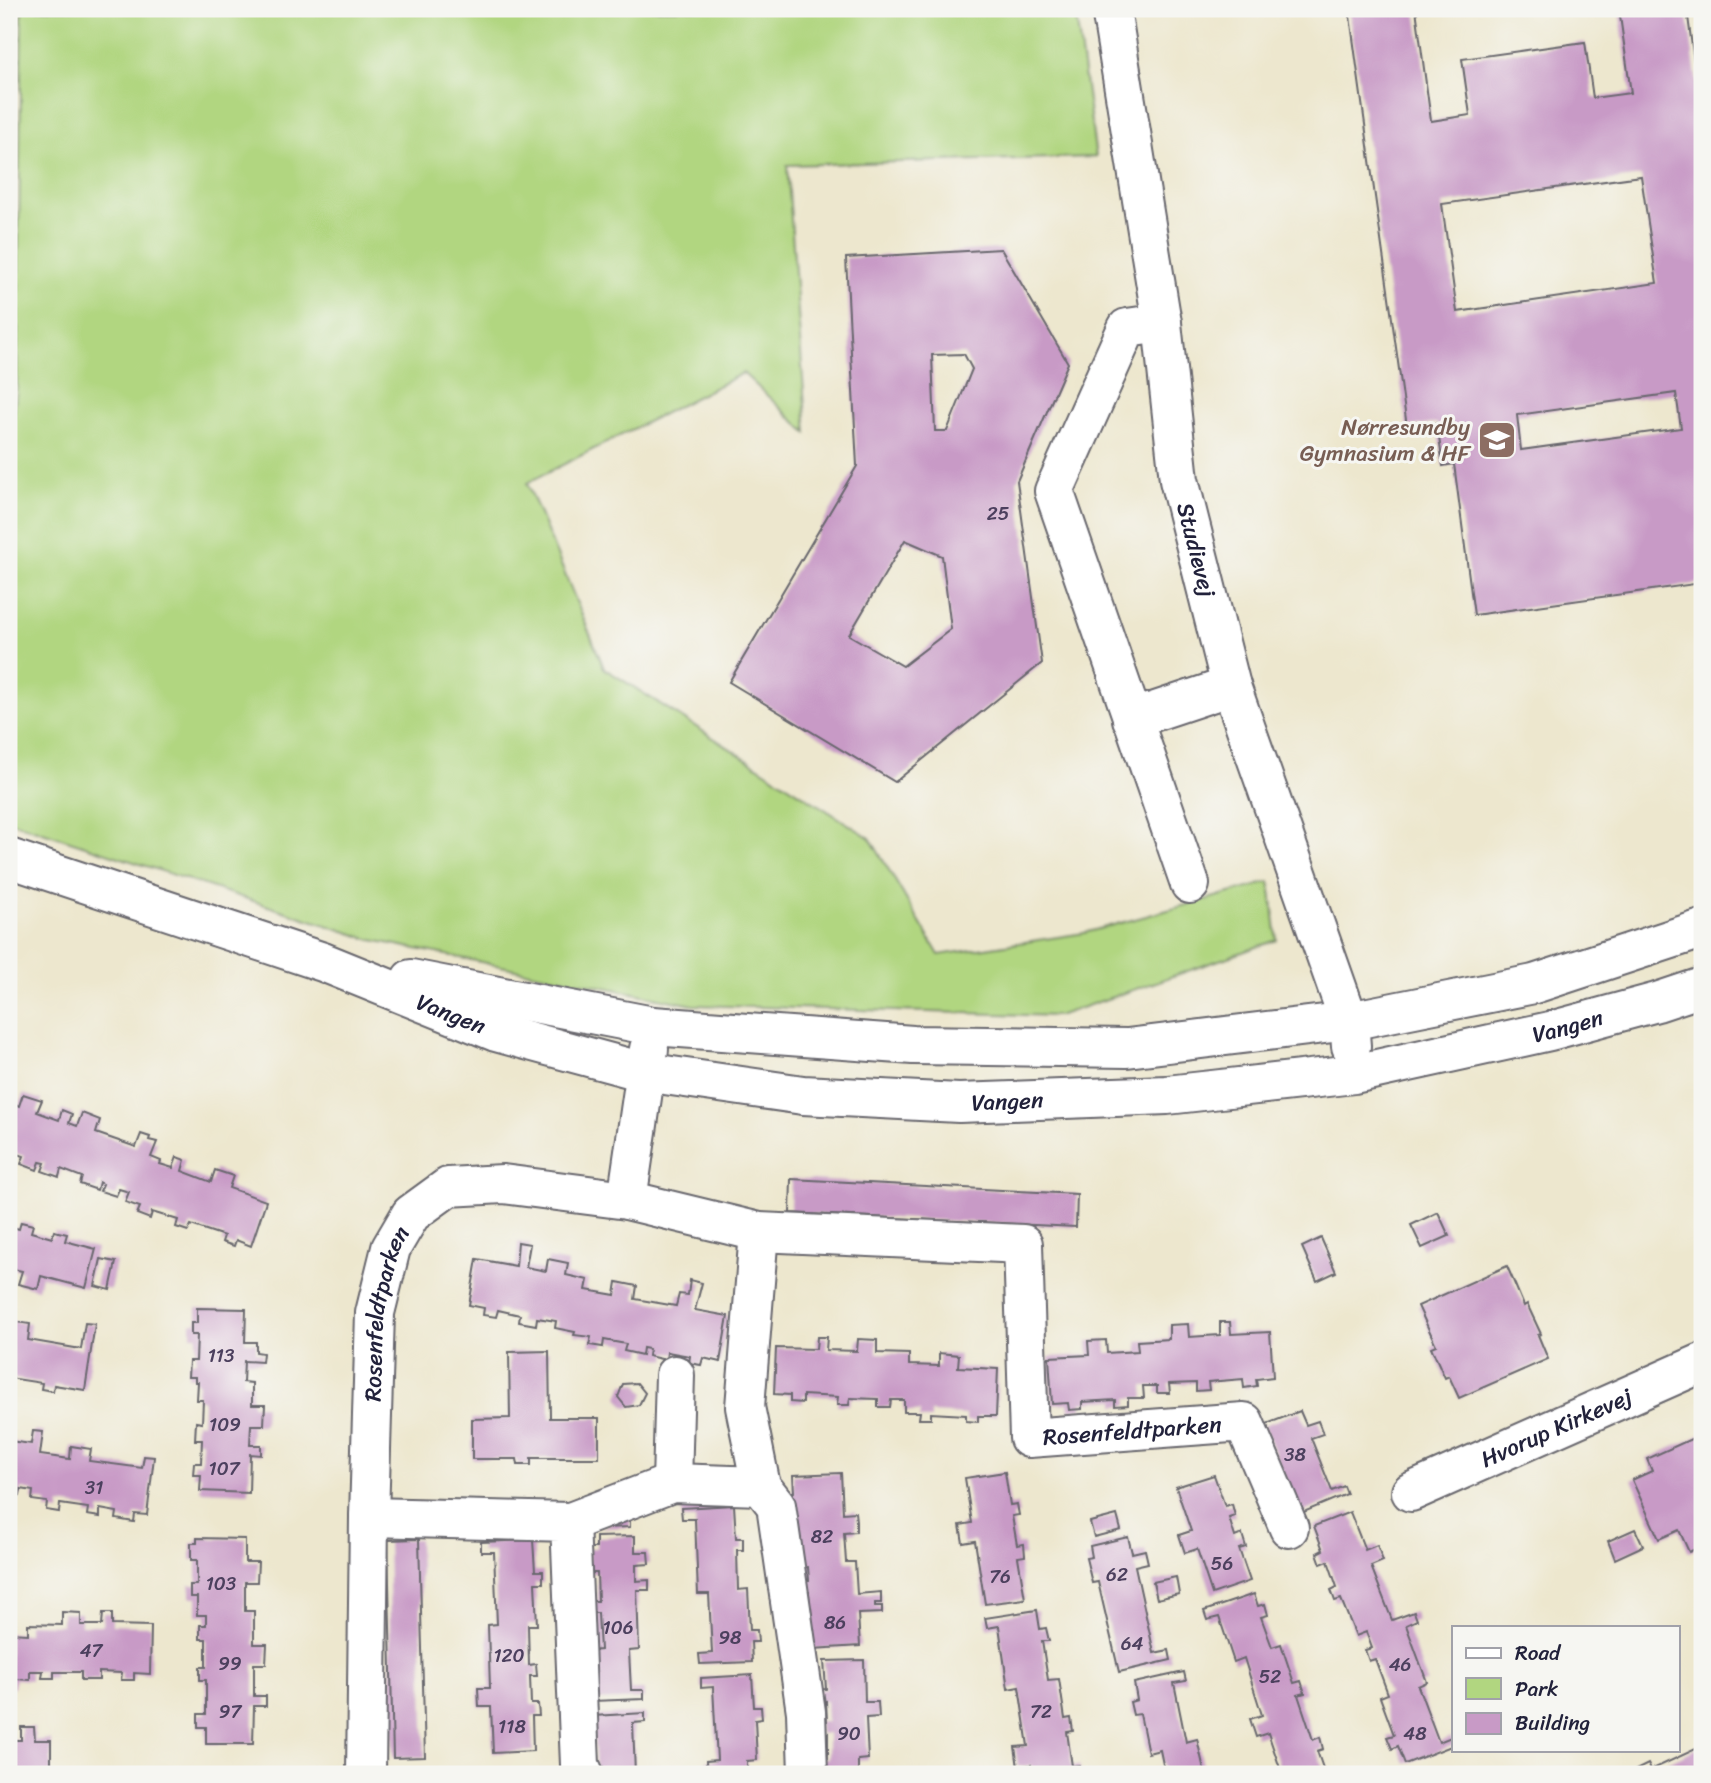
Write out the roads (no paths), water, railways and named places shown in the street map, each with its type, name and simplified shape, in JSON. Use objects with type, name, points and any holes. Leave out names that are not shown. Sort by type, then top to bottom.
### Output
[{"type":"street","name":"Studievej","points":[[1111,9],[1162,323],[1179,480],[1231,686],[1349,1021],[1354,1074]]},
{"type":"street","points":[[1162,323],[1127,328],[1054,491],[1191,884]]},
{"type":"street","points":[[1132,719],[1231,686]]},
{"type":"street","name":"Vangen","points":[[9,858],[323,962],[496,1032],[645,1072],[803,1095],[959,1103],[1167,1095],[1354,1074],[1550,1031],[1702,987]]},
{"type":"street","name":"Vangen","points":[[323,962],[653,1026],[914,1045],[1127,1048],[1349,1021],[1534,984],[1702,929]]},
{"type":"street","points":[[627,1200],[653,1026]]},
{"type":"street","name":"Rosenfeldtparken","points":[[366,1774],[375,1313],[391,1248],[411,1214],[448,1187],[503,1184],[627,1200],[759,1232],[1023,1244],[1030,1438],[1244,1422],[1289,1528]]},
{"type":"street","points":[[759,1232],[745,1407],[761,1486],[776,1505],[807,1712],[808,1774]]},
{"type":"street","name":"Hvorup Kirkevej","points":[[1411,1492],[1702,1363]]},
{"type":"street","points":[[673,1483],[675,1375]]},
{"type":"street","points":[[369,1517],[570,1522],[673,1483],[761,1486]]},
{"type":"street","points":[[570,1522],[580,1765],[584,1774]]},
{"type":"place","name":"Nørresundby Gymnasium & HF","points":[[1497,440]]}]
